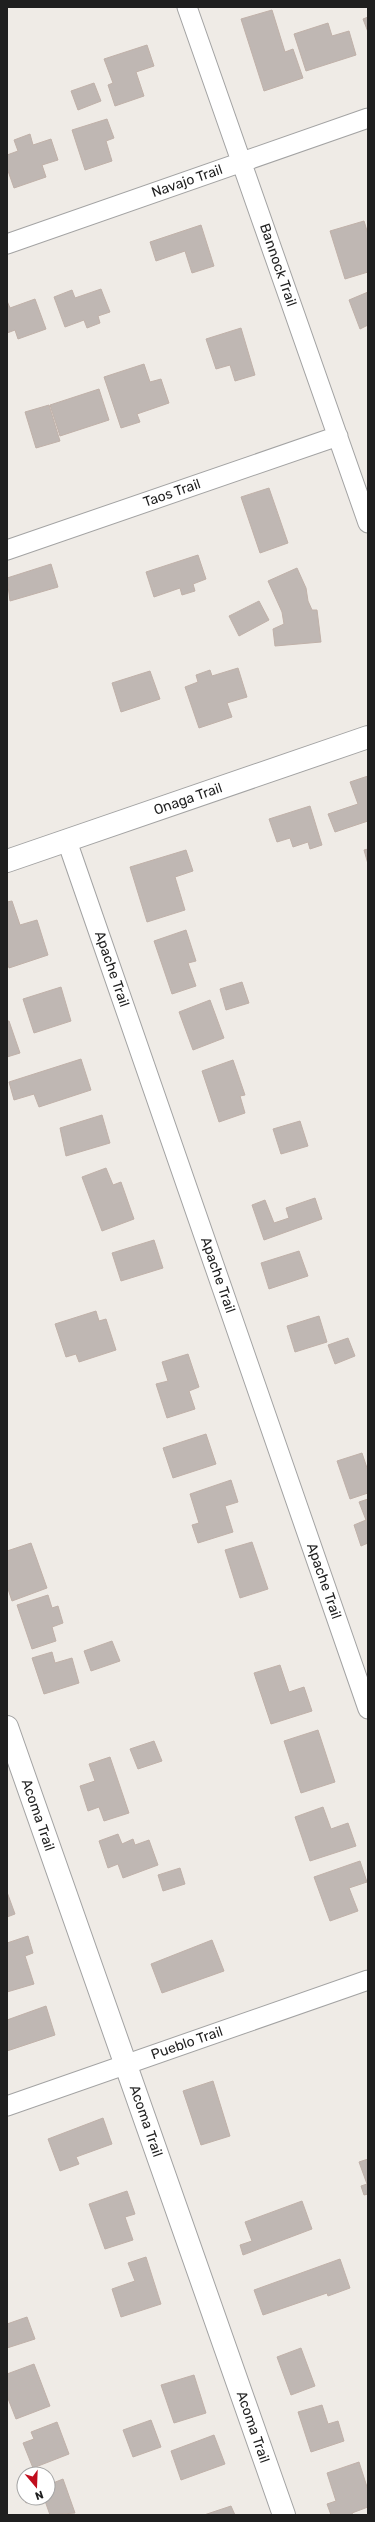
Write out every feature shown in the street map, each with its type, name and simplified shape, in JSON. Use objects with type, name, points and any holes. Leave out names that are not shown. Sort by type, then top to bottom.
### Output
[{"type":"street","name":"Bannock Trail","points":[[187,7],[368,523]]},
{"type":"street","name":"Navajo Trail","points":[[7,244],[368,118]]},
{"type":"street","name":"Taos Trail","points":[[7,550],[338,436]]},
{"type":"street","name":"Onaga Trail","points":[[7,861],[368,737]]},
{"type":"street","name":"Apache Trail","points":[[67,841],[368,1709]]},
{"type":"street","name":"Acoma Trail","points":[[7,1727],[284,2515]]},
{"type":"street","name":"Pueblo Trail","points":[[7,2106],[368,1980]]},
{"type":"building","points":[[272,10],[285,52],[293,49],[303,78],[264,91],[241,19]]},
{"type":"building","points":[[368,17],[368,32],[363,19]]},
{"type":"building","points":[[328,23],[332,36],[349,31],[356,55],[306,71],[294,34]]},
{"type":"building","points":[[147,45],[154,66],[136,72],[144,96],[115,106],[108,85],[113,83],[104,59]]},
{"type":"building","points":[[94,83],[101,101],[78,110],[71,91]]},
{"type":"building","points":[[107,119],[114,138],[106,141],[112,161],[85,170],[72,130]]},
{"type":"building","points":[[30,134],[33,145],[51,139],[58,160],[42,165],[46,177],[14,188],[7,168],[7,155],[18,151],[14,140]]},
{"type":"building","points":[[364,221],[368,234],[368,272],[345,279],[330,231]]},
{"type":"building","points":[[201,225],[214,266],[192,273],[185,251],[156,261],[150,242]]},
{"type":"building","points":[[101,289],[110,312],[98,316],[100,323],[87,328],[84,320],[65,327],[54,297],[72,290],[75,298]]},
{"type":"building","points":[[368,292],[368,325],[360,329],[349,300]]},
{"type":"building","points":[[35,299],[46,329],[18,339],[15,330],[7,333],[7,301],[10,308]]},
{"type":"building","points":[[241,328],[255,375],[235,381],[230,365],[216,369],[206,339]]},
{"type":"building","points":[[144,364],[150,382],[161,379],[169,403],[137,414],[140,422],[121,428],[104,377]]},
{"type":"building","points":[[99,389],[109,420],[60,436],[50,405]]},
{"type":"building","points":[[49,405],[60,441],[36,448],[25,412]]},
{"type":"building","points":[[269,488],[288,543],[260,553],[241,497]]},
{"type":"building","points":[[198,555],[206,579],[193,584],[195,591],[182,595],[180,588],[154,597],[146,572]]},
{"type":"building","points":[[51,564],[58,587],[10,601],[7,578]]},
{"type":"building","points":[[297,568],[306,588],[308,601],[312,610],[317,610],[321,642],[275,646],[273,629],[284,624],[282,612],[268,581]]},
{"type":"building","points":[[259,601],[269,620],[239,636],[229,616]]},
{"type":"building","points":[[238,668],[247,697],[227,703],[232,717],[199,728],[185,687],[198,682],[196,675],[210,670],[212,676]]},
{"type":"building","points":[[150,671],[160,699],[121,712],[112,683]]},
{"type":"building","points":[[368,776],[368,821],[335,832],[328,814],[358,804],[350,782]]},
{"type":"building","points":[[310,806],[322,845],[310,849],[308,842],[293,847],[290,838],[277,842],[269,819]]},
{"type":"building","points":[[368,849],[368,864],[364,850]]},
{"type":"building","points":[[186,850],[193,871],[175,877],[185,910],[147,922],[130,867]]},
{"type":"building","points":[[12,901],[20,925],[37,920],[48,955],[9,968],[7,962],[7,902]]},
{"type":"building","points":[[186,930],[196,961],[188,963],[196,986],[172,994],[154,941]]},
{"type":"building","points":[[242,982],[249,1003],[226,1010],[220,989]]},
{"type":"building","points":[[61,987],[71,1021],[34,1033],[23,999]]},
{"type":"building","points":[[210,1000],[224,1038],[193,1050],[179,1012]]},
{"type":"building","points":[[7,1021],[9,1021],[20,1053],[7,1057]]},
{"type":"building","points":[[81,1059],[91,1090],[39,1107],[34,1094],[14,1100],[9,1082]]},
{"type":"building","points":[[233,1060],[245,1095],[240,1096],[245,1113],[219,1122],[202,1071]]},
{"type":"building","points":[[102,1115],[110,1143],[66,1156],[60,1128]]},
{"type":"building","points":[[300,1121],[308,1146],[281,1154],[273,1129]]},
{"type":"building","points":[[106,1168],[113,1185],[121,1182],[134,1219],[102,1231],[82,1177]]},
{"type":"building","points":[[315,1198],[322,1219],[264,1240],[252,1205],[265,1200],[274,1223],[289,1218],[286,1208]]},
{"type":"building","points":[[154,1240],[163,1268],[121,1281],[112,1253]]},
{"type":"building","points":[[299,1251],[308,1276],[269,1289],[261,1263]]},
{"type":"building","points":[[96,1311],[99,1321],[106,1319],[116,1350],[79,1362],[76,1354],[66,1357],[55,1324]]},
{"type":"building","points":[[319,1316],[327,1342],[295,1352],[287,1326]]},
{"type":"building","points":[[348,1338],[355,1356],[335,1364],[328,1345]]},
{"type":"building","points":[[188,1354],[199,1387],[189,1391],[195,1409],[167,1418],[156,1384],[168,1381],[162,1362]]},
{"type":"building","points":[[206,1434],[216,1464],[173,1478],[163,1448]]},
{"type":"building","points":[[362,1453],[368,1471],[368,1493],[350,1499],[337,1461]]},
{"type":"building","points":[[231,1480],[238,1502],[225,1506],[233,1532],[198,1543],[192,1525],[199,1523],[190,1494]]},
{"type":"building","points":[[368,1499],[368,1543],[361,1546],[354,1525],[366,1520],[359,1502]]},
{"type":"building","points":[[252,1542],[268,1589],[240,1598],[225,1550]]},
{"type":"building","points":[[31,1543],[47,1588],[12,1601],[7,1586],[7,1551]]},
{"type":"building","points":[[48,1595],[52,1608],[58,1606],[63,1623],[52,1627],[56,1641],[32,1649],[17,1605]]},
{"type":"building","points":[[112,1641],[120,1661],[91,1671],[84,1651]]},
{"type":"building","points":[[52,1652],[55,1663],[72,1658],[79,1683],[44,1694],[32,1658]]},
{"type":"building","points":[[280,1665],[289,1692],[304,1687],[312,1711],[271,1724],[254,1673]]},
{"type":"building","points":[[318,1730],[335,1782],[301,1793],[284,1741]]},
{"type":"building","points":[[154,1741],[162,1761],[138,1769],[130,1749]]},
{"type":"building","points":[[110,1757],[129,1813],[104,1821],[99,1807],[88,1811],[80,1786],[95,1781],[89,1764]]},
{"type":"building","points":[[323,1807],[331,1829],[348,1823],[356,1846],[310,1861],[295,1817]]},
{"type":"building","points":[[118,1834],[122,1844],[133,1839],[135,1845],[149,1840],[158,1865],[123,1878],[118,1864],[108,1868],[99,1841]]},
{"type":"building","points":[[360,1861],[367,1882],[349,1888],[358,1911],[330,1921],[314,1877]]},
{"type":"building","points":[[180,1868],[185,1884],[163,1891],[158,1875]]},
{"type":"building","points":[[7,1892],[15,1914],[7,1917]]},
{"type":"building","points":[[28,1936],[33,1953],[25,1956],[34,1984],[7,1992],[7,1943]]},
{"type":"building","points":[[212,1940],[224,1971],[162,1993],[151,1964]]},
{"type":"building","points":[[46,2006],[55,2035],[7,2051],[7,2020]]},
{"type":"building","points":[[213,2081],[230,2136],[201,2145],[183,2091]]},
{"type":"building","points":[[103,2118],[112,2144],[76,2157],[79,2164],[60,2171],[48,2139]]},
{"type":"building","points":[[368,2159],[368,2194],[364,2195],[361,2186],[367,2184],[359,2162]]},
{"type":"building","points":[[127,2191],[135,2214],[125,2217],[133,2240],[105,2249],[89,2204]]},
{"type":"building","points":[[302,2201],[312,2229],[243,2255],[240,2245],[252,2241],[245,2222]]},
{"type":"building","points":[[146,2257],[161,2304],[121,2317],[112,2289],[135,2281],[128,2263]]},
{"type":"building","points":[[340,2259],[350,2288],[328,2296],[327,2293],[263,2315],[254,2290]]},
{"type":"building","points":[[27,2317],[35,2339],[7,2348],[7,2324]]},
{"type":"building","points":[[301,2348],[315,2386],[291,2395],[277,2357]]},
{"type":"building","points":[[34,2364],[50,2406],[16,2419],[7,2396],[7,2374]]},
{"type":"building","points":[[194,2375],[206,2413],[174,2423],[161,2385]]},
{"type":"building","points":[[322,2405],[328,2424],[338,2421],[344,2441],[311,2452],[298,2412]]},
{"type":"building","points":[[151,2420],[161,2447],[133,2457],[123,2430]]},
{"type":"building","points":[[57,2422],[69,2454],[38,2466],[32,2466],[23,2443],[34,2439],[31,2432]]},
{"type":"building","points":[[214,2435],[225,2464],[181,2480],[171,2451]]},
{"type":"building","points":[[359,2462],[368,2490],[368,2507],[352,2513],[353,2515],[331,2515],[327,2504],[336,2501],[327,2473]]},
{"type":"building","points":[[63,2479],[75,2513],[50,2515],[47,2506],[56,2506],[56,2482]]},
{"type":"building","points":[[231,2506],[235,2515],[204,2515]]}]
